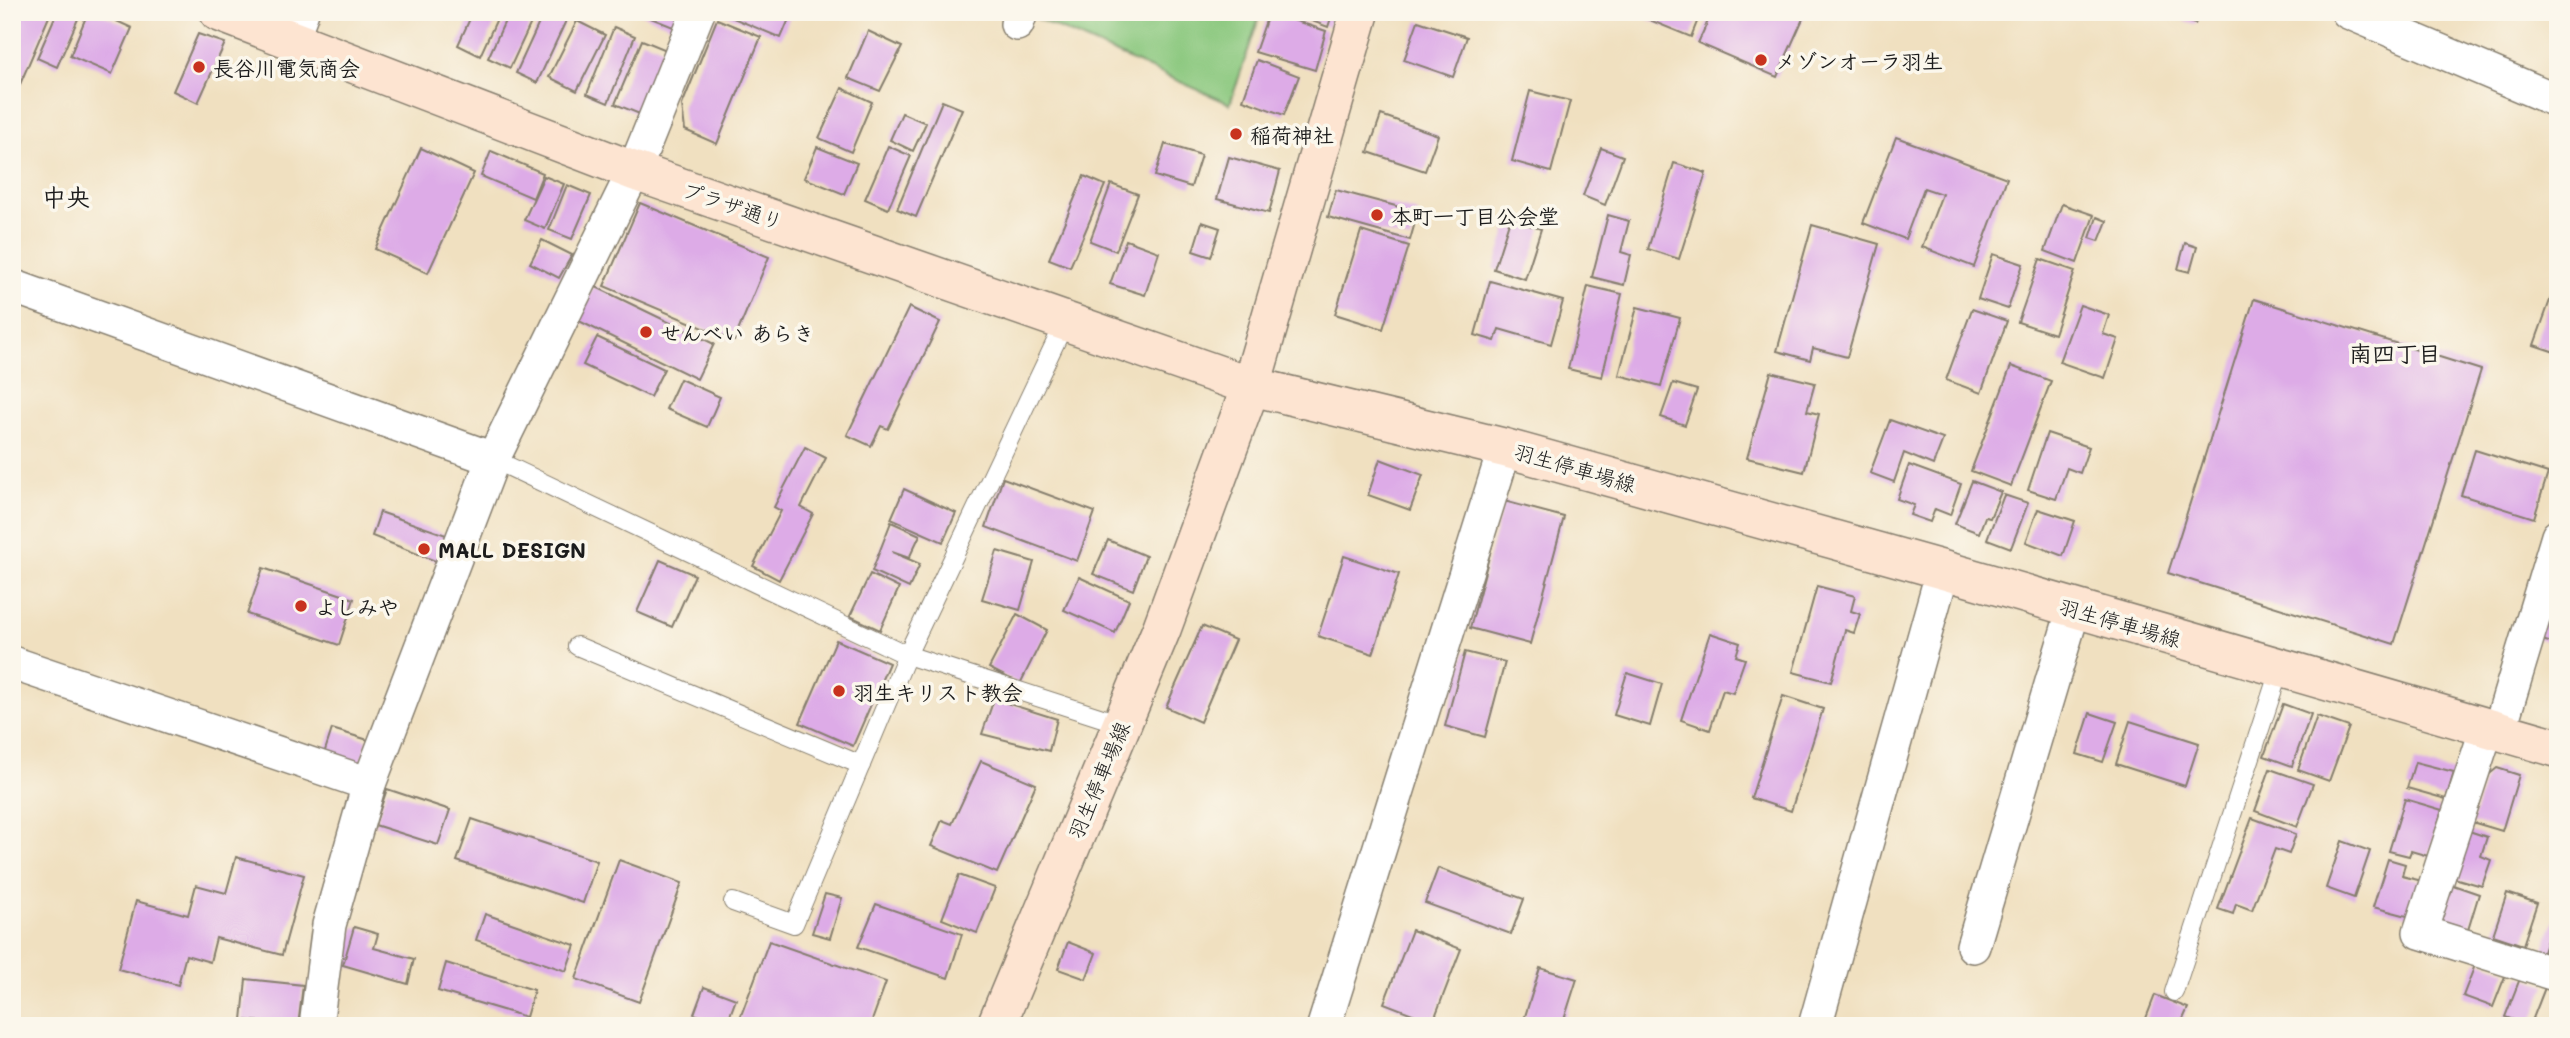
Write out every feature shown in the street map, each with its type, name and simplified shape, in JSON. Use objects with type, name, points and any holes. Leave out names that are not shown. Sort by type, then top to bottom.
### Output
[{"type":"main road","name":"プラザ通り","points":[[219,12],[297,25],[634,171],[1251,386]]},
{"type":"main road","points":[[1251,386],[1360,12]]},
{"type":"main road","name":"羽生停車場線","points":[[996,1026],[1162,628],[1251,386],[1505,448],[1943,570],[2558,748]]},
{"type":"street","points":[[316,1026],[329,925],[369,784],[493,459],[634,171],[698,12]]},
{"type":"street","points":[[2348,12],[2558,101]]},
{"type":"street","points":[[12,286],[493,459]]},
{"type":"street","points":[[1324,1026],[1505,448]]},
{"type":"street","points":[[2558,536],[2493,729],[2420,932],[2558,975]]},
{"type":"street","points":[[1815,1026],[1943,570]]},
{"type":"street","points":[[1973,946],[2074,608]]},
{"type":"street","points":[[12,663],[369,784]]},
{"type":"lane","points":[[733,902],[794,924],[907,654],[1066,320]]},
{"type":"lane","points":[[493,459],[907,654],[1121,724]]},
{"type":"lane","points":[[577,646],[860,765]]},
{"type":"lane","points":[[2175,992],[2280,668]]},
{"type":"green space","points":[[1035,12],[1261,12],[1230,104],[1033,17]]},
{"type":"building","points":[[21,12],[51,12],[15,96],[12,95],[12,33]]},
{"type":"building","points":[[57,12],[81,12],[57,67],[37,58]]},
{"type":"building","points":[[88,12],[97,12],[132,28],[112,74],[70,56]]},
{"type":"building","points":[[473,12],[500,12],[480,56],[458,45]]},
{"type":"building","points":[[509,12],[536,12],[510,68],[488,58]]},
{"type":"building","points":[[544,12],[570,12],[537,83],[516,73]]},
{"type":"building","points":[[636,12],[685,12],[678,29]]},
{"type":"building","points":[[719,12],[792,12],[781,38]]},
{"type":"building","points":[[1269,12],[1326,31],[1315,70],[1255,52]]},
{"type":"building","points":[[1288,12],[1333,12],[1328,27]]},
{"type":"building","points":[[1650,12],[1701,12],[1691,37],[1647,19]]},
{"type":"building","name":"メゾンオーラ羽生","points":[[1712,12],[1806,12],[1777,77],[1698,43]]},
{"type":"building","points":[[2157,12],[2201,12],[2195,24]]},
{"type":"building","points":[[717,19],[761,37],[717,144],[685,130],[682,105]]},
{"type":"building","points":[[577,21],[605,35],[577,91],[549,77]]},
{"type":"building","points":[[1418,21],[1467,37],[1453,77],[1404,60]]},
{"type":"building","points":[[614,27],[635,36],[608,103],[587,94]]},
{"type":"building","points":[[868,31],[902,47],[880,91],[848,78]]},
{"type":"building","name":"長谷川電気商会","points":[[198,34],[225,43],[198,103],[173,91]]},
{"type":"building","points":[[642,40],[669,51],[642,115],[615,104]]},
{"type":"building","points":[[1257,60],[1299,76],[1284,115],[1243,100]]},
{"type":"building","points":[[842,88],[872,102],[851,152],[819,138]]},
{"type":"building","points":[[1530,91],[1570,101],[1551,172],[1512,161]]},
{"type":"building","points":[[942,101],[962,109],[916,217],[897,209]]},
{"type":"building","points":[[902,113],[926,123],[913,151],[890,140]]},
{"type":"building","points":[[1381,115],[1438,135],[1425,171],[1368,152]]},
{"type":"building","points":[[1896,137],[2007,178],[1974,267],[1922,247],[1942,194],[1924,188],[1905,239],[1863,223]]},
{"type":"building","points":[[1165,144],[1201,155],[1191,187],[1155,176]]},
{"type":"building","points":[[888,146],[911,156],[888,209],[865,199]]},
{"type":"building","points":[[817,147],[857,163],[844,194],[804,178]]},
{"type":"building","points":[[421,148],[474,173],[428,273],[375,249]]},
{"type":"building","points":[[1601,148],[1623,156],[1605,205],[1583,196]]},
{"type":"building","points":[[491,151],[543,173],[533,198],[481,176]]},
{"type":"building","points":[[1229,157],[1280,171],[1269,213],[1217,199]]},
{"type":"building","points":[[1674,163],[1706,173],[1679,259],[1648,249]]},
{"type":"building","points":[[544,176],[564,184],[545,229],[524,220]]},
{"type":"building","points":[[1084,176],[1105,185],[1070,267],[1049,259]]},
{"type":"building","points":[[1111,184],[1138,194],[1116,251],[1090,241]]},
{"type":"building","points":[[567,185],[591,195],[572,239],[549,230]]},
{"type":"building","points":[[1336,190],[1418,212],[1410,240],[1328,217]]},
{"type":"building","points":[[640,203],[769,257],[734,341],[604,286]]},
{"type":"building","points":[[2062,204],[2094,215],[2077,263],[2045,251]]},
{"type":"building","points":[[1608,215],[1629,221],[1621,252],[1631,255],[1624,285],[1592,277]]},
{"type":"building","points":[[2097,217],[2107,221],[2099,241],[2090,238]]},
{"type":"building","points":[[1510,219],[1541,229],[1525,279],[1494,269]]},
{"type":"building","points":[[1202,222],[1220,228],[1211,257],[1193,251]]},
{"type":"building","points":[[1812,225],[1879,244],[1847,357],[1813,348],[1810,360],[1777,351]]},
{"type":"building","points":[[1361,231],[1409,246],[1383,329],[1335,314]]},
{"type":"building","points":[[542,240],[572,255],[559,278],[530,263]]},
{"type":"building","points":[[1126,240],[1159,252],[1145,295],[1110,284]]},
{"type":"building","points":[[2185,243],[2197,247],[2190,272],[2178,269]]},
{"type":"building","points":[[1993,254],[2023,264],[2008,309],[1978,299]]},
{"type":"building","points":[[2040,259],[2075,271],[2054,334],[2018,322]]},
{"type":"building","points":[[2558,278],[2558,353],[2534,345]]},
{"type":"building","points":[[1490,281],[1563,301],[1551,344],[1499,329],[1495,341],[1475,335]]},
{"type":"building","name":"せんべい あらき","points":[[594,286],[714,344],[697,379],[577,320]]},
{"type":"building","points":[[1588,286],[1622,294],[1602,377],[1568,369]]},
{"type":"building","points":[[2254,299],[2481,370],[2394,644],[2168,573]]},
{"type":"building","points":[[2080,305],[2109,315],[2103,334],[2118,339],[2105,378],[2059,362]]},
{"type":"building","points":[[909,307],[940,322],[888,429],[881,426],[871,446],[847,435]]},
{"type":"building","points":[[1637,307],[1680,318],[1661,386],[1619,375]]},
{"type":"building","points":[[1972,309],[2007,321],[1981,393],[1946,380]]},
{"type":"building","points":[[597,337],[664,369],[650,397],[583,365]]},
{"type":"building","points":[[2011,366],[2051,381],[2011,486],[1971,471]]},
{"type":"building","points":[[1771,372],[1815,383],[1807,411],[1819,414],[1804,472],[1747,458]]},
{"type":"building","points":[[680,379],[720,397],[707,427],[666,409]]},
{"type":"building","points":[[1673,383],[1697,390],[1685,425],[1661,417]]},
{"type":"building","points":[[1890,420],[1943,439],[1933,465],[1904,453],[1894,482],[1870,473]]},
{"type":"building","points":[[2047,433],[2089,447],[2080,473],[2067,468],[2056,499],[2028,490]]},
{"type":"building","points":[[805,447],[826,458],[801,507],[813,514],[779,580],[753,566],[781,511],[774,507]]},
{"type":"building","points":[[2475,450],[2548,473],[2534,518],[2461,495]]},
{"type":"building","points":[[1380,459],[1423,475],[1410,510],[1368,495]]},
{"type":"building","points":[[1909,465],[1961,484],[1950,515],[1935,509],[1930,522],[1910,515],[1914,505],[1897,499]]},
{"type":"building","points":[[1003,478],[1095,512],[1077,561],[986,527]]},
{"type":"building","points":[[1972,481],[2001,492],[1990,518],[1985,517],[1979,533],[1955,524]]},
{"type":"building","points":[[904,489],[956,513],[943,542],[891,519]]},
{"type":"building","points":[[2004,495],[2028,503],[2011,548],[1987,539]]},
{"type":"building","points":[[1504,501],[1564,517],[1530,644],[1470,628]]},
{"type":"building","points":[[2038,509],[2075,521],[2063,556],[2026,542]]},
{"type":"building","name":"MALL DESIGN","points":[[380,512],[449,536],[438,562],[372,536]]},
{"type":"building","points":[[891,522],[920,535],[909,558],[892,552],[920,564],[909,588],[872,571]]},
{"type":"building","points":[[1108,540],[1146,556],[1133,590],[1093,574]]},
{"type":"building","points":[[997,551],[1034,562],[1020,610],[982,599]]},
{"type":"building","points":[[1344,556],[1399,574],[1373,654],[1318,636]]},
{"type":"building","points":[[660,560],[695,575],[672,627],[637,612]]},
{"type":"building","name":"よしみや","points":[[263,568],[354,599],[339,645],[247,614]]},
{"type":"building","points":[[2558,573],[2558,645],[2536,638]]},
{"type":"building","points":[[870,574],[899,588],[880,630],[850,616]]},
{"type":"building","points":[[1079,577],[1129,600],[1115,633],[1064,610]]},
{"type":"building","points":[[1817,586],[1855,596],[1851,611],[1860,614],[1854,633],[1845,630],[1831,682],[1793,672]]},
{"type":"building","points":[[1017,614],[1047,630],[1020,684],[989,668]]},
{"type":"building","points":[[1202,626],[1235,640],[1200,722],[1166,707]]},
{"type":"building","points":[[1710,633],[1740,643],[1736,656],[1745,659],[1733,693],[1723,690],[1710,730],[1681,720]]},
{"type":"building","points":[[836,640],[889,663],[853,746],[800,723]]},
{"type":"building","points":[[1465,652],[1505,662],[1485,737],[1445,726]]},
{"type":"building","points":[[1627,673],[1662,684],[1650,726],[1614,715]]},
{"type":"building","points":[[1783,696],[1823,709],[1791,811],[1751,798]]},
{"type":"building","points":[[994,699],[1057,719],[1049,751],[982,734]]},
{"type":"building","points":[[2283,704],[2311,714],[2292,766],[2264,756]]},
{"type":"building","points":[[2090,713],[2117,722],[2103,762],[2077,754]]},
{"type":"building","points":[[2317,716],[2349,727],[2329,781],[2298,770]]},
{"type":"building","points":[[2130,721],[2199,743],[2185,786],[2116,764]]},
{"type":"building","points":[[332,729],[368,740],[358,771],[322,760]]},
{"type":"building","points":[[981,761],[1036,784],[997,873],[931,846],[942,820],[952,824]]},
{"type":"building","points":[[2415,762],[2454,772],[2446,799],[2407,788]]},
{"type":"building","points":[[2497,768],[2519,775],[2502,831],[2472,822],[2486,777]]},
{"type":"building","points":[[2270,769],[2313,784],[2297,827],[2255,811]]},
{"type":"building","points":[[387,789],[450,810],[438,845],[375,825]]},
{"type":"building","points":[[2405,799],[2442,810],[2428,856],[2411,851],[2409,856],[2389,851]]},
{"type":"building","points":[[2252,818],[2296,834],[2289,854],[2275,849],[2252,910],[2236,904],[2233,914],[2218,909]]},
{"type":"building","points":[[472,819],[597,861],[583,903],[457,861]]},
{"type":"building","points":[[2469,831],[2487,837],[2481,856],[2491,860],[2482,886],[2454,878]]},
{"type":"building","points":[[2342,841],[2370,851],[2354,898],[2326,888]]},
{"type":"building","points":[[236,857],[304,875],[282,955],[216,938],[210,962],[186,955],[178,985],[118,969],[136,901],[188,915],[196,885],[226,893]]},
{"type":"building","points":[[2388,859],[2405,864],[2402,876],[2422,881],[2411,917],[2373,907]]},
{"type":"building","points":[[619,860],[682,883],[639,1002],[576,979]]},
{"type":"building","points":[[1438,868],[1524,899],[1511,934],[1425,903]]},
{"type":"building","points":[[959,875],[995,888],[977,933],[942,919]]},
{"type":"building","points":[[2450,884],[2479,894],[2468,930],[2439,921]]},
{"type":"building","points":[[2507,893],[2537,903],[2523,945],[2493,935]]},
{"type":"building","points":[[825,894],[842,898],[830,938],[812,933]]},
{"type":"building","points":[[876,904],[962,934],[948,978],[858,947]]},
{"type":"building","points":[[2558,908],[2558,960],[2542,955]]},
{"type":"building","points":[[485,914],[575,945],[566,971],[476,940]]},
{"type":"building","points":[[354,927],[378,934],[374,948],[414,959],[408,984],[343,965]]},
{"type":"building","points":[[1412,930],[1461,949],[1433,1022],[1384,1003]]},
{"type":"building","points":[[769,941],[886,982],[870,1026],[737,1026]]},
{"type":"building","points":[[1068,942],[1096,953],[1086,979],[1058,969]]},
{"type":"building","points":[[2477,960],[2507,971],[2493,1007],[2463,996]]},
{"type":"building","points":[[446,963],[534,990],[526,1017],[438,991]]},
{"type":"building","points":[[1540,968],[1577,979],[1562,1026],[1522,1026]]},
{"type":"building","points":[[2521,976],[2546,985],[2530,1026],[2505,1017]]},
{"type":"building","points":[[246,979],[303,985],[298,1026],[242,1020]]},
{"type":"building","points":[[704,987],[736,999],[726,1026],[694,1014]]},
{"type":"building","points":[[2155,995],[2188,1008],[2180,1026],[2156,1026],[2145,1021]]},
{"type":"place","name":"メゾンオーラ羽生","points":[[1761,60]]},
{"type":"place","name":"長谷川電気商会","points":[[199,67]]},
{"type":"place","name":"稲荷神社","points":[[1236,134]]},
{"type":"place","name":"本町一丁目公会堂","points":[[1377,215]]},
{"type":"place","name":"せんべい あらき","points":[[646,332]]},
{"type":"place","name":"MALL DESIGN","points":[[424,549]]},
{"type":"place","name":"よしみや","points":[[301,606]]},
{"type":"place","name":"羽生キリスト教会","points":[[839,691]]},
{"type":"district","name":"中央","points":[[66,196]]},
{"type":"district","name":"南四丁目","points":[[2395,353]]}]
